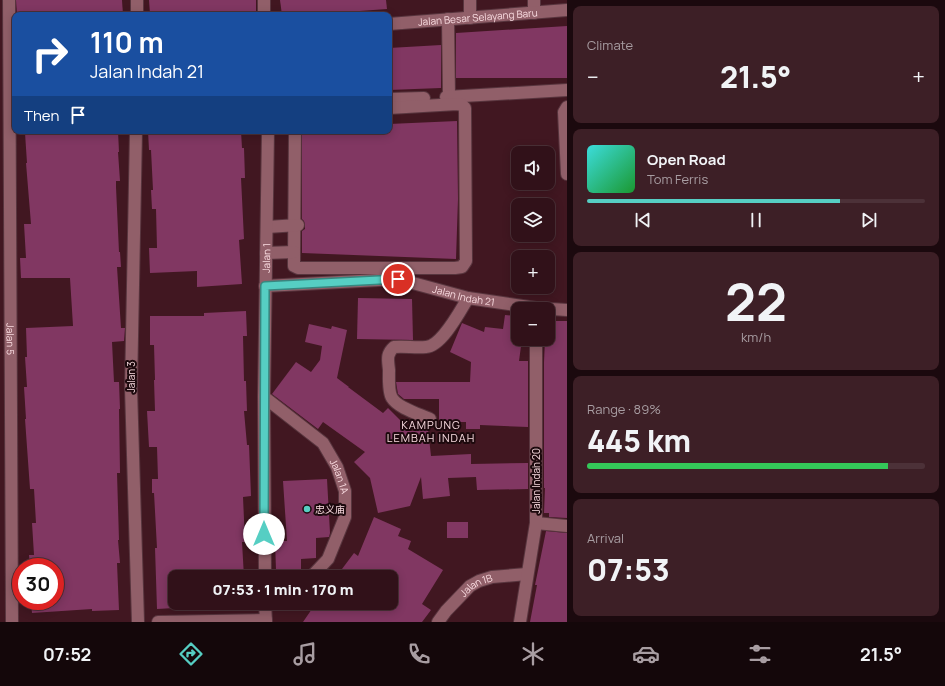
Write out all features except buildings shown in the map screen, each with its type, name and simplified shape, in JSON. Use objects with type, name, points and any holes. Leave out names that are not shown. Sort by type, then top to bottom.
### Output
[{"type":"street","name":"Jalan 5","points":[[9,0],[8,56],[12,622]]},
{"type":"street","points":[[137,0],[137,12]]},
{"type":"street","points":[[264,0],[264,12]]},
{"type":"street","points":[[470,0],[470,18]]},
{"type":"street","points":[[534,0],[534,13]]},
{"type":"street","name":"Jalan Besar Selayang Baru","points":[[392,24],[567,10]]},
{"type":"street","points":[[448,20],[449,97]]},
{"type":"street","points":[[392,99],[567,90]]},
{"type":"street","points":[[295,134],[297,189],[294,266],[298,268],[455,268],[462,266],[466,261],[465,108],[462,105],[457,104],[392,108]]},
{"type":"street","points":[[567,107],[564,112],[567,174]]},
{"type":"street","name":"Jalan 3","points":[[136,134],[131,388],[138,622]]},
{"type":"street","name":"Jalan 1","points":[[265,570],[264,397],[268,134]]},
{"type":"street","points":[[267,227],[296,225]]},
{"type":"street","points":[[266,253],[294,252]]},
{"type":"street","name":"Jalan Indah 21","points":[[265,286],[398,279],[468,298],[511,305]]},
{"type":"street","points":[[430,419],[399,405],[392,398],[390,392],[388,358],[390,350],[394,347],[428,347],[436,343],[443,337],[468,298]]},
{"type":"street","name":"Jalan Indah 21","points":[[555,310],[567,310]]},
{"type":"street","name":"Jalan Indah 20","points":[[520,622],[536,523],[536,346]]},
{"type":"street","name":"Jalan 1A","points":[[264,397],[323,443],[338,467],[346,491],[345,517],[328,559],[318,570]]},
{"type":"street","points":[[536,523],[567,526]]},
{"type":"street","name":"Jalan 1B","points":[[438,622],[446,611],[470,586],[492,577],[527,574]]},
{"type":"street","points":[[158,622],[266,621],[265,610]]},
{"type":"place","name":"忠义庙","points":[[307,509]]},
{"type":"district","name":"KAMPUNG LEMBAH INDAH","points":[[431,431]]},
{"type":"route","points":[[264,534],[265,286],[398,279]]}]
